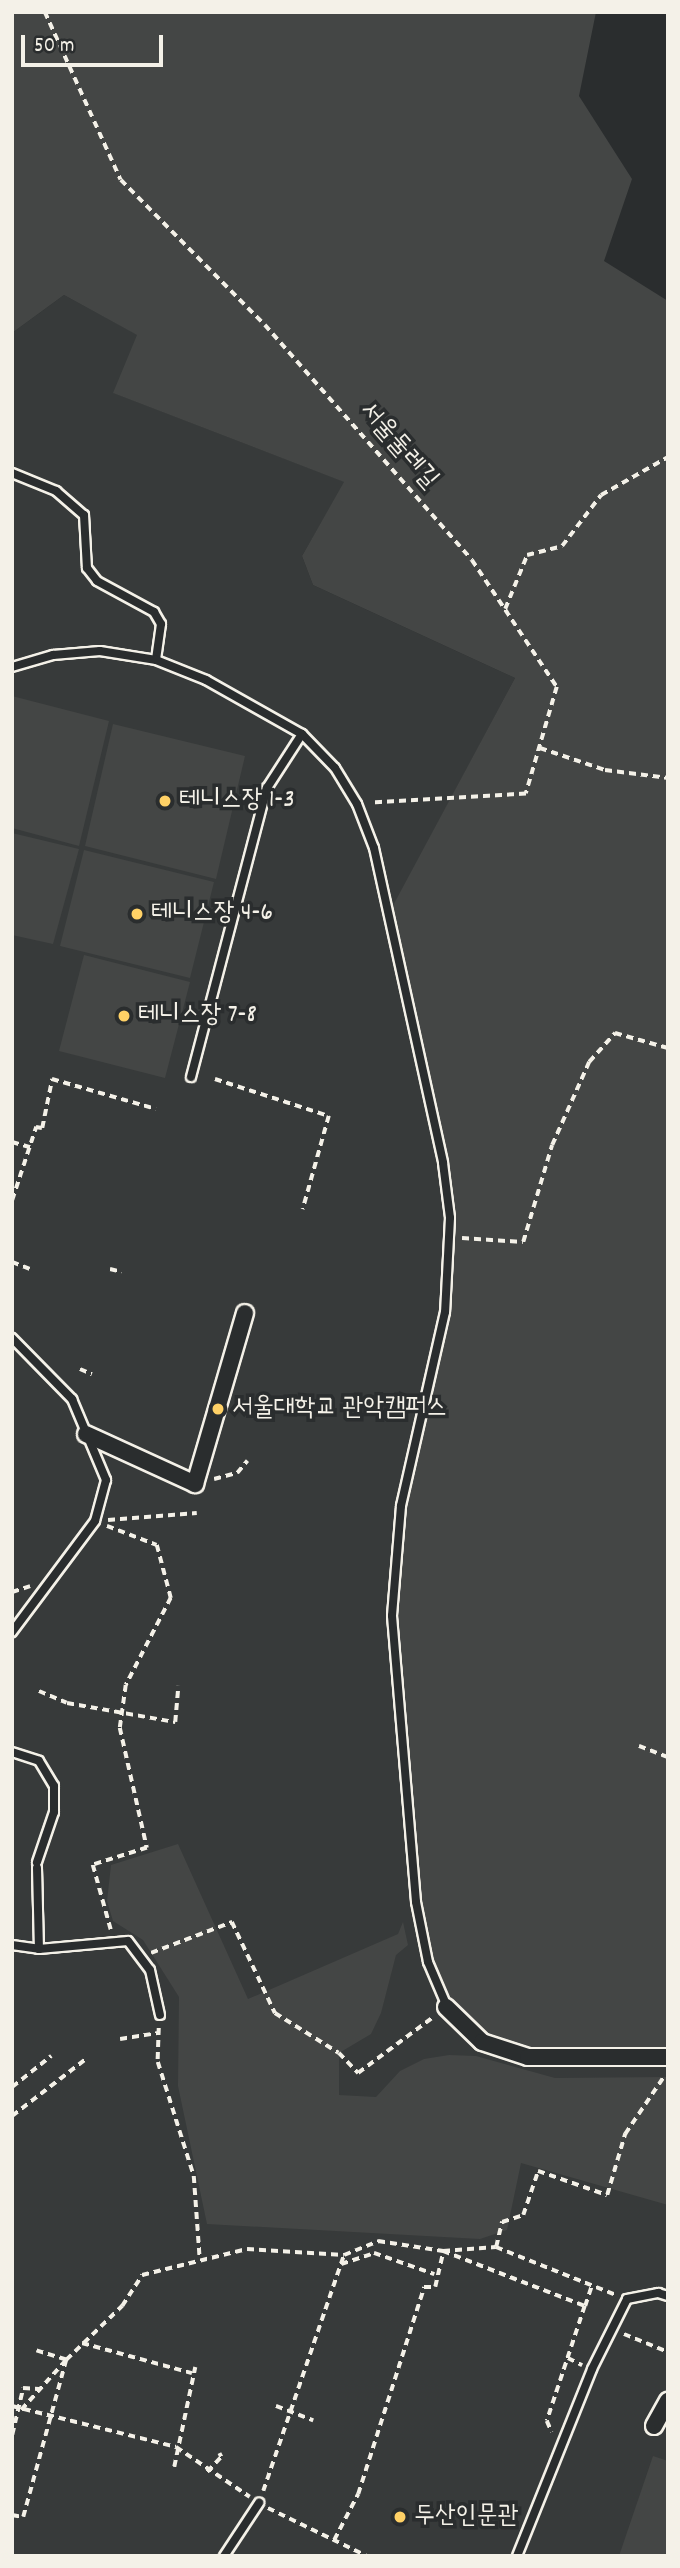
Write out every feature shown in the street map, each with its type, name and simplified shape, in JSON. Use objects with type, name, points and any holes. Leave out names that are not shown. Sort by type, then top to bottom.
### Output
[{"type":"street","points":[[86,1434],[195,1484],[245,1313]]},
{"type":"street","points":[[654,2426],[668,2400]]},
{"type":"lane","points":[[12,473],[56,491],[84,514],[87,568],[97,581],[154,612],[161,624],[156,660]]},
{"type":"lane","points":[[12,667],[53,655],[100,651],[156,660],[206,680],[302,734],[335,768],[357,804],[390,913],[443,1163],[450,1237],[445,1312],[401,1506],[392,1616],[416,1902],[428,1962],[446,2007],[482,2042],[528,2057],[668,2057]]},
{"type":"lane","points":[[191,1077],[267,788],[302,734]]},
{"type":"lane","points":[[12,1338],[72,1399],[106,1480],[95,1521],[12,1632]]},
{"type":"lane","points":[[12,1752],[39,1761],[54,1786],[54,1812],[37,1865],[39,1949]]},
{"type":"lane","points":[[12,1945],[39,1949],[128,1941],[150,1970],[160,2015]]},
{"type":"lane","points":[[517,2556],[627,2299],[657,2294],[668,2297]]},
{"type":"lane","points":[[224,2556],[259,2503]]},
{"type":"path","name":"서울둘레길","points":[[45,12],[121,180],[265,325],[472,560],[557,687],[526,794],[357,804]]},
{"type":"path","points":[[505,609],[527,555],[562,546],[601,495],[668,457]]},
{"type":"path","points":[[540,748],[605,770],[668,778]]},
{"type":"path","points":[[450,1237],[523,1242],[552,1145],[589,1062],[615,1034],[668,1048]]},
{"type":"path","points":[[12,1200],[36,1127],[42,1128],[52,1079],[156,1109]]},
{"type":"path","points":[[215,1079],[329,1116],[303,1209]]},
{"type":"path","points":[[12,1142],[30,1147]]},
{"type":"path","points":[[12,1262],[30,1269]]},
{"type":"path","points":[[110,1269],[122,1272]]},
{"type":"path","points":[[80,1369],[92,1374]]},
{"type":"path","points":[[195,1484],[237,1473],[247,1461]]},
{"type":"path","points":[[95,1521],[197,1513]]},
{"type":"path","points":[[95,1521],[157,1545],[171,1598],[126,1685],[120,1728],[147,1848],[93,1865],[106,1923],[118,1941]]},
{"type":"path","points":[[39,1690],[67,1703],[175,1722],[178,1686]]},
{"type":"path","points":[[639,1746],[668,1757]]},
{"type":"path","points":[[164,1948],[232,1922],[275,2013],[339,2053],[358,2073],[446,2007]]},
{"type":"path","points":[[160,2015],[158,2062],[194,2176],[200,2260]]},
{"type":"path","points":[[120,2039],[159,2033]]},
{"type":"path","points":[[12,2087],[51,2056]]},
{"type":"path","points":[[12,2116],[87,2058]]},
{"type":"path","points":[[496,2247],[502,2222],[523,2215],[538,2171],[607,2195],[625,2134],[668,2070]]},
{"type":"path","points":[[21,2410],[82,2343],[122,2306],[142,2275],[247,2249],[344,2255],[378,2242],[443,2251],[496,2247],[627,2299]]},
{"type":"path","points":[[334,2540],[358,2494],[424,2287],[435,2287],[435,2274],[443,2251]]},
{"type":"path","points":[[443,2251],[585,2306]]},
{"type":"path","points":[[341,2264],[374,2253],[435,2274]]},
{"type":"path","points":[[259,2503],[344,2255]]},
{"type":"path","points":[[547,2421],[592,2285]]},
{"type":"path","points":[[612,2330],[668,2351]]},
{"type":"path","points":[[82,2343],[192,2374]]},
{"type":"path","points":[[36,2351],[66,2360]]},
{"type":"path","points":[[12,2515],[23,2517],[66,2360]]},
{"type":"path","points":[[174,2467],[176,2447],[195,2367]]},
{"type":"path","points":[[12,2435],[21,2410],[23,2388],[40,2389]]},
{"type":"path","points":[[12,2406],[49,2418],[176,2447],[259,2503],[368,2556]]},
{"type":"path","points":[[276,2406],[313,2420]]},
{"type":"path","points":[[207,2472],[221,2457],[219,2453]]},
{"type":"shaded area","points":[[12,12],[596,12],[579,96],[632,179],[604,261],[668,301],[668,2057],[579,2059],[482,2042],[446,2007],[428,1962],[416,1902],[394,1671],[393,1564],[445,1312],[450,1218],[389,913],[515,678],[313,585],[302,556],[344,482],[113,393],[137,335],[64,295],[12,333]]},
{"type":"shaded area","name":"서울대학교 관악캠퍼스","points":[[64,295],[138,335],[114,393],[345,482],[302,556],[313,585],[515,678],[390,913],[668,2057],[668,2556],[12,2556],[12,333]]},
{"type":"shaded area","points":[[12,696],[109,721],[79,846],[12,828]]},
{"type":"shaded area","name":"테니스장 1-3","points":[[113,724],[245,756],[216,879],[85,846]]},
{"type":"shaded area","points":[[12,833],[79,849],[53,944],[12,935]]},
{"type":"shaded area","name":"테니스장 4-6","points":[[84,850],[214,882],[190,978],[60,946]]},
{"type":"shaded area","name":"테니스장 7-8","points":[[84,955],[190,982],[165,1078],[59,1051]]},
{"type":"shaded area","points":[[178,1844],[248,1999],[398,1934],[403,1922],[408,1945],[396,1955],[381,2013],[371,2034],[339,2053],[339,2095],[376,2097],[400,2071],[424,2059],[449,2055],[476,2056],[555,2078],[668,2077],[668,2205],[521,2163],[507,2230],[480,2239],[207,2224],[178,2086],[179,1997],[143,1940],[113,1921],[107,1901],[111,1865]]},
{"type":"shaded area","points":[[653,2456],[668,2461],[668,2556],[619,2556]]},
{"type":"place","name":"테니스장 1-3","points":[[165,801]]},
{"type":"place","name":"테니스장 4-6","points":[[137,914]]},
{"type":"place","name":"테니스장 7-8","points":[[124,1016]]},
{"type":"place","name":"서울대학교 관악캠퍼스","points":[[218,1409]]},
{"type":"place","name":"두산인문관","points":[[400,2517]]}]
